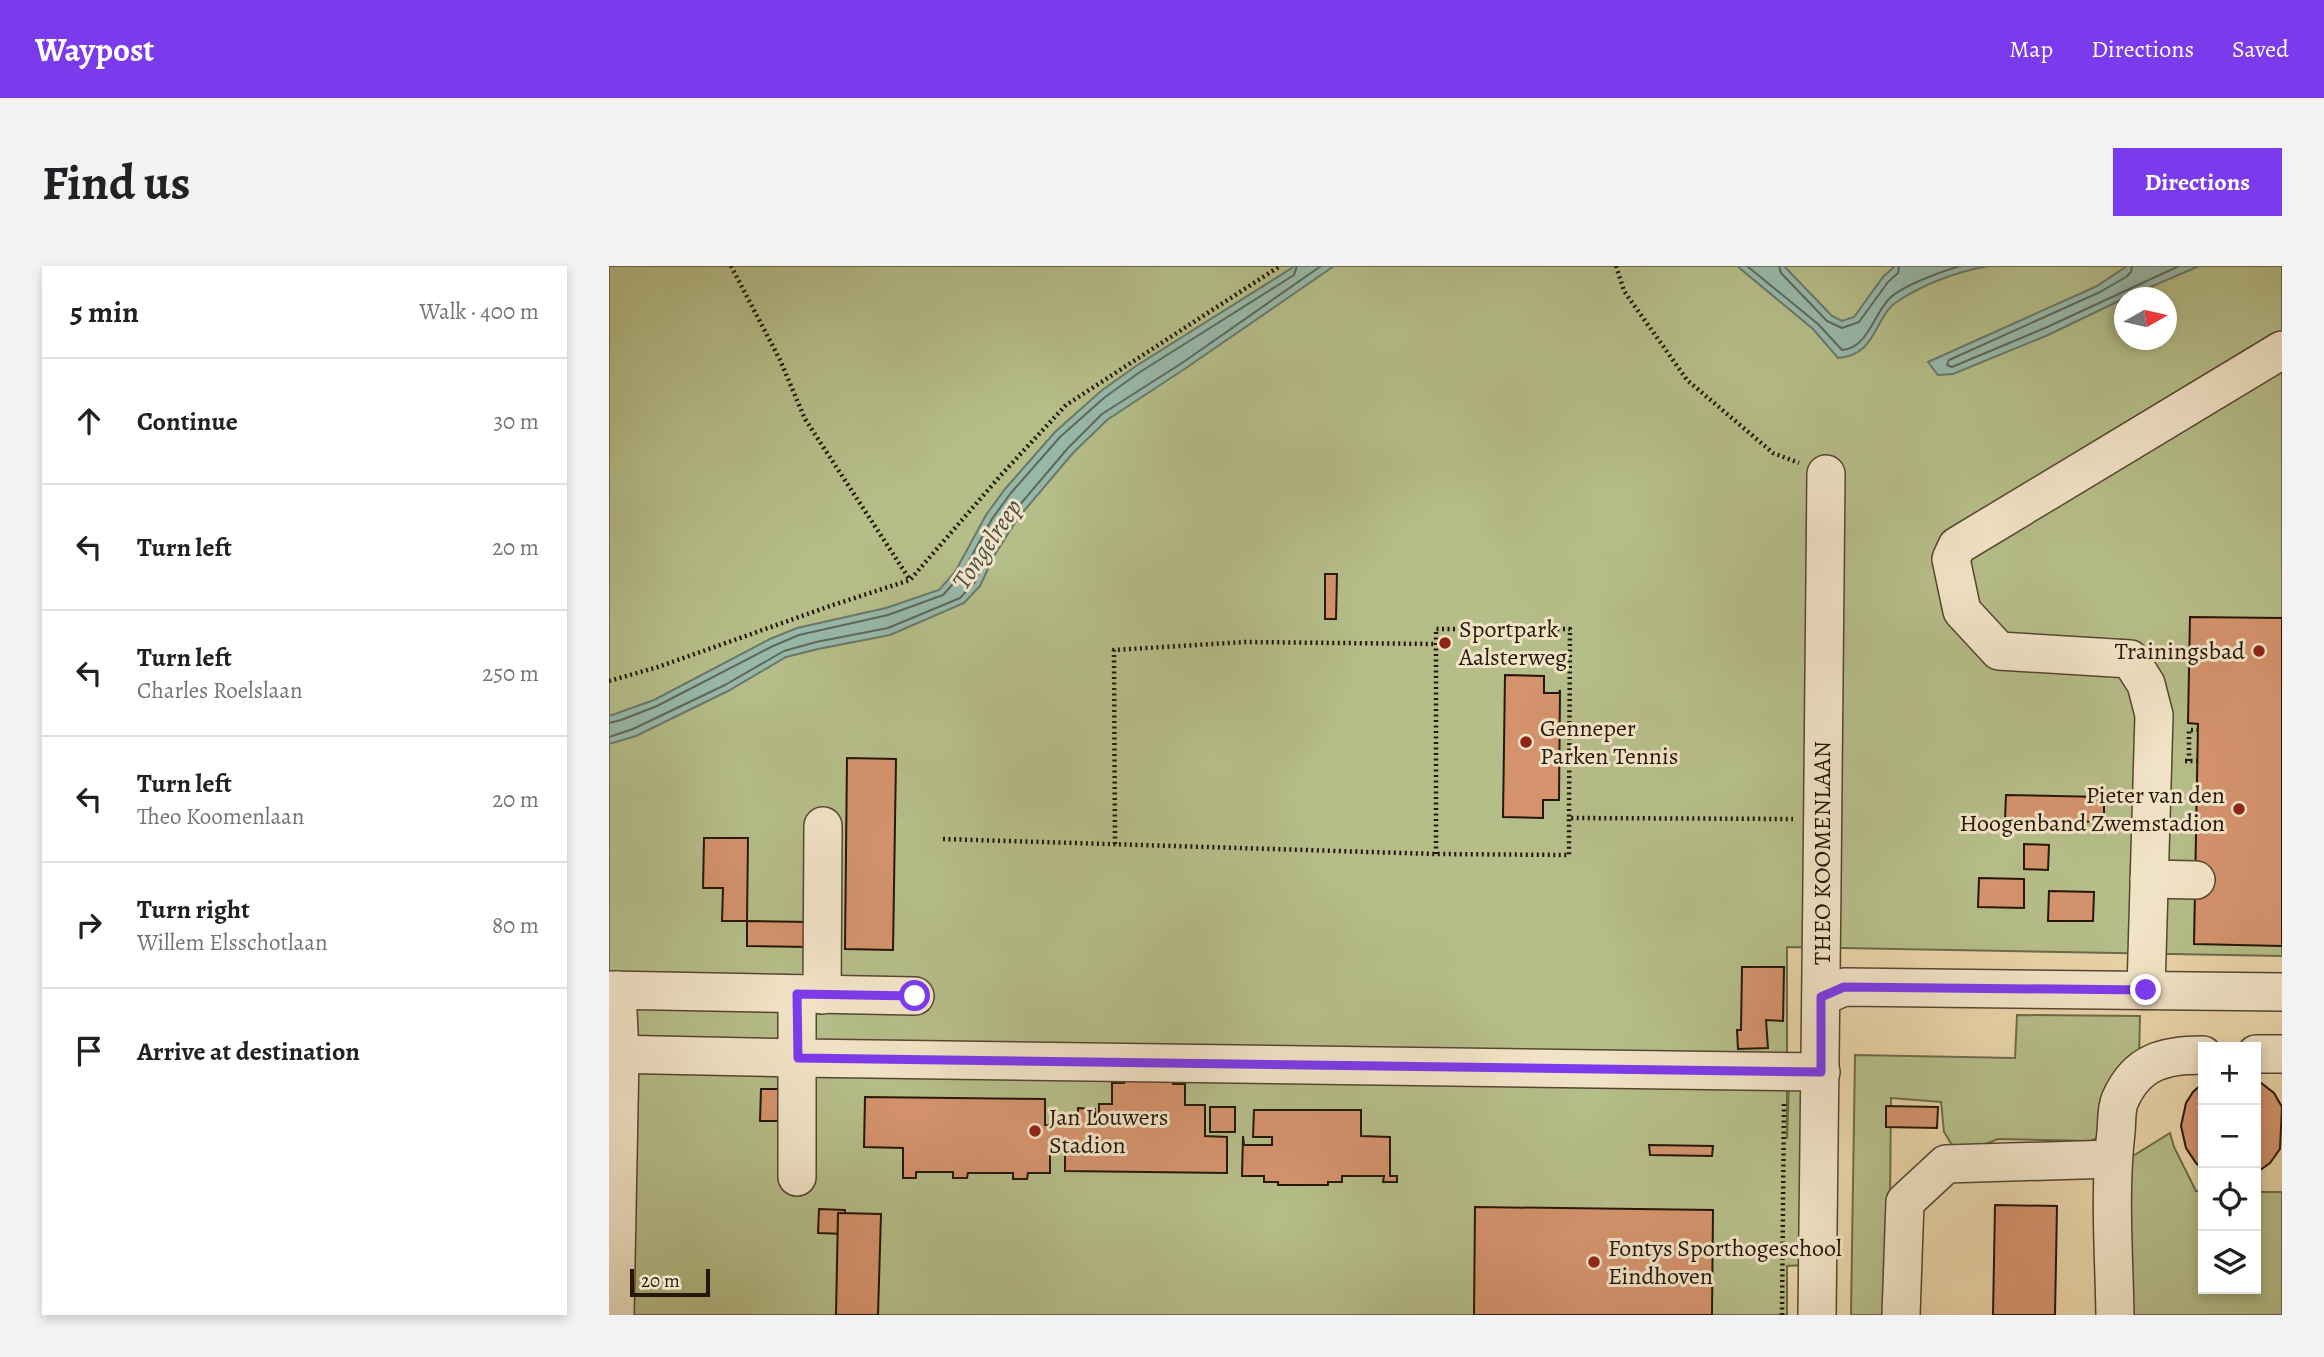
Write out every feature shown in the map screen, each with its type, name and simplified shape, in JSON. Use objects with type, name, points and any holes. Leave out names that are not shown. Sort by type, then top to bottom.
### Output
[{"type":"street","points":[[2146,990],[2154,715],[2146,684],[2130,659],[1999,651],[1962,611],[1951,559],[1957,546],[2282,350]]},
{"type":"street","name":"THEO KOOMENLAAN","points":[[1817,1315],[1826,474]]},
{"type":"street","points":[[797,1177],[798,1058],[810,994],[823,826]]},
{"type":"street","points":[[2149,879],[2196,880]]},
{"type":"street","points":[[1821,997],[1844,987],[2282,992]]},
{"type":"street","points":[[615,1315],[613,990],[915,996]]},
{"type":"street","points":[[615,1054],[1821,1072]]},
{"type":"street","points":[[2261,1054],[2282,1054]]},
{"type":"street","points":[[2115,1315],[2113,1159],[2119,1102],[2138,1074],[2157,1061],[2173,1055],[2198,1055]]},
{"type":"street","points":[[1901,1315],[1905,1202],[1946,1164],[2113,1159]]},
{"type":"path","points":[[731,266],[780,360],[805,419],[910,580]]},
{"type":"path","points":[[609,681],[658,667],[910,580],[1066,405],[1280,266]]},
{"type":"path","points":[[1616,266],[1624,291],[1687,380],[1773,453],[1826,474]]},
{"type":"path","points":[[943,839],[1436,854],[1569,855],[1570,629],[1437,629],[1436,854]]},
{"type":"path","points":[[1115,845],[1114,650],[1245,642],[1436,644]]},
{"type":"path","points":[[2189,761],[2189,730],[2198,730]]},
{"type":"path","points":[[1569,818],[1821,820]]},
{"type":"green space","name":"Sportpark Aalsterweg","points":[[609,266],[2282,266],[2282,956],[1787,947],[1787,1139],[1789,1084],[1799,1088],[1807,1099],[1804,1265],[1787,1266],[1787,1315],[609,1315]]},
{"type":"green space","points":[[2017,1015],[2140,1016],[2139,1059],[2103,1135],[2091,1141],[1998,1139],[1973,1149],[1955,1150],[1944,1132],[1941,1102],[1891,1098],[1889,1315],[1851,1315],[1855,1055],[2015,1058]]},
{"type":"green space","points":[[2170,1133],[2174,1147],[2198,1191],[2198,1294],[2261,1294],[2261,1192],[2282,1192],[2282,1315],[2124,1315],[2128,1159]]},
{"type":"water","name":"Tongelreep","points":[[1295,266],[1334,266],[1107,420],[1073,453],[1018,518],[994,556],[980,586],[964,603],[890,635],[786,657],[728,691],[636,736],[609,744],[609,716],[654,700],[770,639],[797,628],[886,608],[939,590],[955,572],[986,515],[1005,489],[1055,432],[1101,391],[1136,366]]},
{"type":"water","points":[[1737,266],[1784,266],[1832,316],[1842,321],[1854,317],[1883,277],[1895,266],[1989,266],[1953,275],[1898,301],[1890,308],[1861,350],[1838,358],[1813,329]]},
{"type":"water","points":[[2127,266],[2199,266],[2150,287],[2114,287],[2114,303],[2048,335],[1953,374],[1938,375],[1928,362],[2097,286]]},
{"type":"building","points":[[1325,574],[1337,574],[1336,619],[1325,619]]},
{"type":"building","name":"Pieter van den Hoogenband Zwemstadion","points":[[2190,617],[2282,618],[2282,946],[2194,944],[2198,724],[2188,723]]},
{"type":"building","points":[[1505,675],[1544,676],[1544,693],[1559,693],[1560,690],[1559,800],[1543,800],[1543,818],[1503,817]]},
{"type":"building","points":[[847,758],[896,759],[893,950],[845,949]]},
{"type":"building","points":[[2006,795],[2104,797],[2104,822],[2005,820]]},
{"type":"building","points":[[704,838],[748,838],[747,921],[722,921],[723,888],[703,888]]},
{"type":"building","points":[[2024,844],[2049,845],[2048,870],[2024,869]]},
{"type":"building","points":[[1979,878],[2024,879],[2024,908],[1978,907]]},
{"type":"building","points":[[2049,891],[2094,892],[2093,921],[2048,921]]},
{"type":"building","points":[[747,921],[809,922],[809,947],[747,946]]},
{"type":"building","points":[[1742,967],[1784,967],[1783,1021],[1766,1020],[1768,1048],[1738,1049]]},
{"type":"building","name":"Jan Louwers Stadion","points":[[1125,1079],[1173,1080],[1173,1084],[1185,1084],[1185,1105],[1205,1105],[1205,1136],[1227,1137],[1227,1173],[1065,1171],[1065,1153],[1050,1153],[1050,1173],[1028,1173],[1027,1179],[1013,1179],[1013,1173],[968,1173],[967,1178],[953,1178],[953,1172],[916,1172],[916,1178],[903,1178],[903,1148],[864,1147],[865,1097],[1045,1099],[1045,1125],[1078,1126],[1078,1108],[1095,1109],[1095,1118],[1099,1118],[1099,1104],[1112,1104],[1112,1083],[1124,1083]]},
{"type":"building","points":[[2261,1083],[2274,1093],[2282,1107],[2280,1149],[2270,1163],[2261,1169]]},
{"type":"building","points":[[2198,1088],[2198,1165],[2186,1148],[2181,1126],[2186,1103]]},
{"type":"building","points":[[761,1089],[779,1089],[779,1121],[760,1121]]},
{"type":"building","points":[[1886,1106],[1938,1107],[1937,1128],[1886,1127]]},
{"type":"building","points":[[1210,1107],[1235,1107],[1235,1132],[1210,1132]]},
{"type":"building","points":[[1254,1110],[1361,1110],[1361,1136],[1390,1137],[1390,1176],[1397,1176],[1397,1182],[1383,1182],[1384,1176],[1342,1176],[1342,1182],[1328,1182],[1328,1185],[1278,1185],[1278,1182],[1264,1182],[1264,1176],[1242,1176],[1243,1136],[1244,1145],[1272,1145],[1272,1137],[1253,1137]]},
{"type":"building","points":[[1649,1145],[1713,1146],[1712,1156],[1650,1155]]},
{"type":"building","points":[[1995,1205],[2057,1206],[2055,1315],[1993,1315]]},
{"type":"building","name":"Fontys Sporthogeschool Eindhoven","points":[[1475,1207],[1713,1210],[1712,1315],[1474,1315]]},
{"type":"building","points":[[819,1209],[845,1210],[845,1234],[818,1233]]},
{"type":"building","points":[[838,1213],[881,1214],[878,1315],[836,1315]]},
{"type":"place","name":"Sportpark Aalsterweg","points":[[1445,643]]},
{"type":"place","name":"Trainingsbad","points":[[2259,651]]},
{"type":"place","name":"Genneper Parken Tennis","points":[[1526,742]]},
{"type":"place","name":"Pieter van den Hoogenband Zwemstadion","points":[[2239,809]]},
{"type":"place","name":"Jan Louwers Stadion","points":[[1035,1131]]},
{"type":"place","name":"Fontys Sporthogeschool Eindhoven","points":[[1594,1262]]},
{"type":"route","points":[[915,996],[797,994],[798,1058],[1821,1072],[1821,997],[1844,987],[2146,990]]}]
